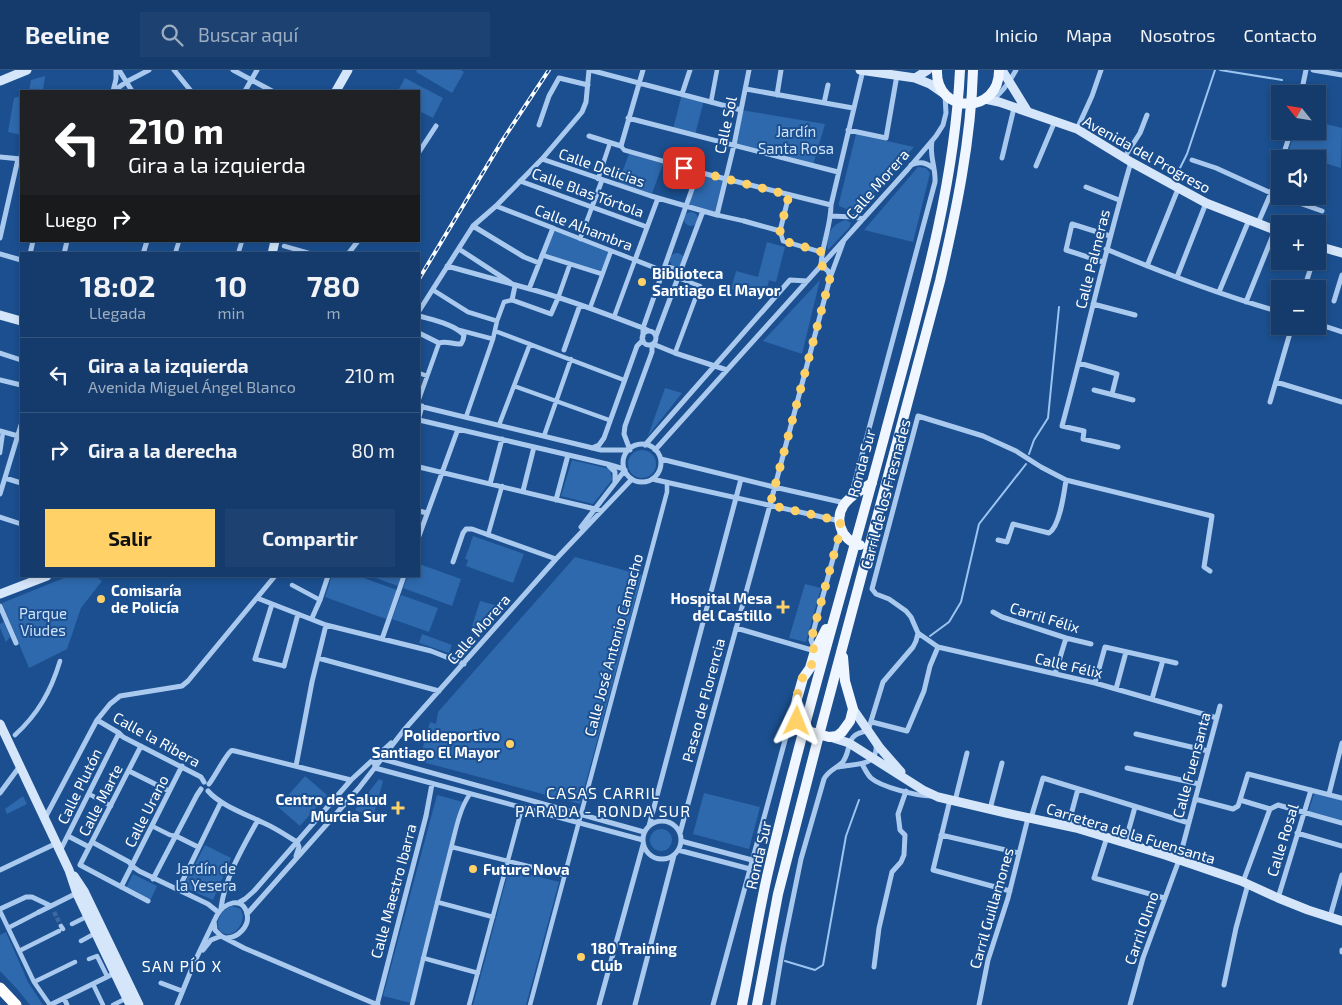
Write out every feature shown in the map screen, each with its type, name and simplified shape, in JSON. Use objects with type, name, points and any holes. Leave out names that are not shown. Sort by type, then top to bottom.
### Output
[{"type":"highway","points":[[0,988],[16,1005]]},
{"type":"main road","points":[[0,81],[26,70]]},
{"type":"main road","points":[[337,90],[348,70]]},
{"type":"main road","points":[[861,70],[915,78],[930,84],[958,103],[971,104],[988,100],[995,88],[1000,70]]},
{"type":"main road","points":[[915,78],[928,70]]},
{"type":"main road","points":[[937,70],[938,83],[946,95]]},
{"type":"main road","name":"Ronda Sur","points":[[742,1005],[768,874],[804,730],[816,669],[842,589],[872,483],[934,247],[952,150],[960,70]]},
{"type":"main road","name":"Ronda Sur","points":[[757,1005],[778,894],[942,272],[962,174],[971,104],[973,70]]},
{"type":"main road","points":[[1000,70],[1028,112]]},
{"type":"main road","name":"Avenida del Progreso","points":[[988,100],[1077,129],[1178,189],[1206,203],[1271,229]]},
{"type":"main road","points":[[1326,249],[1342,253]]},
{"type":"main road","points":[[0,315],[20,321]]},
{"type":"main road","points":[[869,548],[854,544],[846,538],[840,524],[841,511],[848,500],[872,483]]},
{"type":"main road","points":[[0,594],[44,577]]},
{"type":"main road","points":[[816,669],[815,651],[823,638],[842,589]]},
{"type":"main road","points":[[816,669],[803,678],[795,712],[797,721],[804,730],[830,737],[837,736],[847,727],[853,709],[844,681],[843,646]]},
{"type":"main road","points":[[816,669],[834,678],[853,709]]},
{"type":"main road","name":"Carretera de la Fuensanta","points":[[853,709],[876,742],[910,781]]},
{"type":"main road","points":[[0,724],[70,870],[84,891],[139,1005]]},
{"type":"main road","name":"Carretera de la Fuensanta","points":[[830,737],[873,757],[923,790],[937,796],[1108,837],[1246,883],[1308,910],[1342,921]]},
{"type":"main road","points":[[70,870],[76,893],[111,974],[127,1002]]},
{"type":"street","points":[[117,70],[130,90]]},
{"type":"street","points":[[115,90],[117,70]]},
{"type":"street","points":[[115,90],[149,70]]},
{"type":"street","points":[[174,70],[190,90]]},
{"type":"street","points":[[233,70],[270,90]]},
{"type":"street","points":[[246,90],[256,70]]},
{"type":"street","points":[[420,310],[473,226],[496,206],[542,159],[582,112],[586,102],[590,70],[742,110]]},
{"type":"street","points":[[621,146],[643,70]]},
{"type":"street","points":[[682,94],[690,70]]},
{"type":"street","points":[[711,102],[717,70]]},
{"type":"street","name":"Calle Sol","points":[[717,214],[742,110],[749,70]]},
{"type":"street","points":[[777,95],[781,70]]},
{"type":"street","points":[[830,278],[828,271],[821,265],[822,252],[861,70]]},
{"type":"street","points":[[988,100],[999,94],[1016,70]]},
{"type":"street","points":[[1077,129],[1101,70]]},
{"type":"street","points":[[1304,85],[1306,70]]},
{"type":"street","points":[[1313,70],[1342,75]]},
{"type":"street","name":"Calle Morera","points":[[848,130],[886,138],[897,75]]},
{"type":"street","points":[[539,125],[559,78],[588,86]]},
{"type":"street","points":[[824,103],[828,85]]},
{"type":"street","points":[[115,90],[125,87],[130,90]]},
{"type":"street","points":[[746,89],[853,108]]},
{"type":"street","name":"Calle Morera","points":[[655,450],[911,166],[943,125],[946,111],[946,95]]},
{"type":"street","points":[[946,111],[958,103]]},
{"type":"street","points":[[1002,158],[1014,108]]},
{"type":"street","name":"Calle Palmeras","points":[[1118,447],[1083,439],[1084,431],[1062,426],[1119,200],[1127,160],[1147,116]]},
{"type":"street","points":[[628,118],[838,172]]},
{"type":"street","points":[[1036,166],[1055,121]]},
{"type":"street","points":[[420,150],[436,126]]},
{"type":"street","points":[[589,136],[621,146],[624,150],[698,172],[831,205]]},
{"type":"street","points":[[661,460],[774,487],[848,500],[935,182],[931,153],[932,140]]},
{"type":"street","points":[[580,239],[592,207],[610,143]]},
{"type":"street","points":[[0,157],[19,159],[0,236]]},
{"type":"street","name":"Calle Delicias","points":[[542,159],[600,180],[687,207],[780,231],[784,241],[822,252]]},
{"type":"street","points":[[1192,160],[1216,168],[1271,193]]},
{"type":"street","points":[[911,166],[923,162],[934,168]]},
{"type":"street","points":[[698,172],[644,328],[643,338],[646,344],[653,344],[727,370]]},
{"type":"street","name":"Calle Blas Tórtola","points":[[520,181],[647,227]]},
{"type":"street","points":[[1086,187],[1119,200]]},
{"type":"street","points":[[1147,266],[1178,189]]},
{"type":"street","points":[[780,231],[789,195]]},
{"type":"street","points":[[1258,224],[1271,195]]},
{"type":"street","points":[[614,317],[658,198]]},
{"type":"street","points":[[1177,277],[1206,203]]},
{"type":"street","points":[[1304,205],[1322,212]]},
{"type":"street","name":"Calle Alhambra","points":[[496,206],[635,260],[681,271]]},
{"type":"street","points":[[629,450],[624,434],[625,426],[652,352],[653,344],[703,211]]},
{"type":"street","points":[[831,216],[863,219]]},
{"type":"street","points":[[1219,292],[1249,220]]},
{"type":"street","points":[[1103,262],[1066,250],[1072,224],[1110,236]]},
{"type":"street","points":[[473,226],[524,257],[539,263]]},
{"type":"street","points":[[529,289],[553,228]]},
{"type":"street","name":"Paseo de Florencia","points":[[680,833],[830,278],[844,240]]},
{"type":"street","points":[[350,252],[357,242]]},
{"type":"street","points":[[1246,302],[1271,245]]},
{"type":"street","points":[[284,246],[305,252]]},
{"type":"street","points":[[459,249],[515,286]]},
{"type":"street","points":[[1106,249],[1177,277],[1271,309]]},
{"type":"street","points":[[590,308],[611,251]]},
{"type":"street","points":[[0,254],[20,260]]},
{"type":"street","points":[[542,255],[602,274]]},
{"type":"street","points":[[466,417],[504,302],[512,300],[551,314],[570,264]]},
{"type":"street","points":[[448,266],[590,308],[644,328],[656,336]]},
{"type":"street","points":[[1334,301],[1342,274]]},
{"type":"street","points":[[675,353],[700,286],[678,278]]},
{"type":"street","points":[[645,445],[790,280],[807,281]]},
{"type":"street","points":[[512,300],[515,286]]},
{"type":"street","points":[[433,290],[468,312],[497,321]]},
{"type":"street","points":[[1093,304],[1135,315]]},
{"type":"street","points":[[563,352],[580,305]]},
{"type":"street","points":[[420,316],[458,330],[493,339]]},
{"type":"street","points":[[1326,327],[1342,332]]},
{"type":"street","points":[[420,334],[439,343],[444,341],[457,345],[461,344],[464,335],[458,330]]},
{"type":"street","points":[[495,331],[530,344],[563,352],[570,359],[624,380]]},
{"type":"street","points":[[592,448],[599,445],[604,438],[637,346],[649,331]]},
{"type":"street","points":[[1270,402],[1289,335]]},
{"type":"street","points":[[420,396],[439,343]]},
{"type":"street","points":[[499,425],[530,344]]},
{"type":"street","points":[[0,353],[20,360]]},
{"type":"street","points":[[544,436],[570,359]]},
{"type":"street","points":[[1079,362],[1117,374],[1112,394]]},
{"type":"street","points":[[420,373],[427,376]]},
{"type":"street","points":[[0,380],[20,386]]},
{"type":"street","points":[[1276,382],[1342,402]]},
{"type":"street","points":[[514,386],[610,420]]},
{"type":"street","points":[[1094,390],[1133,400]]},
{"type":"street","points":[[420,406],[592,448],[614,451],[629,450]]},
{"type":"street","name":"Carril de los Fresnades","points":[[918,633],[911,617],[906,611],[890,599],[876,594],[872,589],[918,416],[983,436],[1016,451],[1066,480],[1212,516],[1204,567],[1210,572]]},
{"type":"street","points":[[420,418],[458,429],[568,454],[625,470]]},
{"type":"street","points":[[420,533],[458,429]]},
{"type":"street","points":[[0,451],[2,431],[19,434],[0,494]]},
{"type":"street","points":[[490,484],[502,439]]},
{"type":"street","points":[[554,451],[557,439]]},
{"type":"street","points":[[645,445],[659,454],[661,460],[660,471],[657,476],[646,482],[638,482],[632,479],[625,470],[625,457],[634,446],[645,445]]},
{"type":"street","points":[[523,491],[534,447]]},
{"type":"street","points":[[556,500],[568,454]]},
{"type":"street","points":[[607,464],[615,472],[615,482]]},
{"type":"street","points":[[420,467],[601,511]]},
{"type":"street","name":"Calle Morera","points":[[570,543],[625,470]]},
{"type":"street","points":[[5,478],[20,483]]},
{"type":"street","name":"Calle Morera","points":[[238,904],[249,896],[352,780],[404,730],[570,543],[632,479]]},
{"type":"street","points":[[652,479],[770,505],[840,524],[811,640],[815,651]]},
{"type":"street","name":"Paseo de Florencia","points":[[649,826],[741,479]]},
{"type":"street","points":[[998,540],[1007,542],[1013,524],[1049,533],[1053,531],[1066,480]]},
{"type":"street","name":"Calle José Antonio Camacho","points":[[578,823],[667,492],[667,482]]},
{"type":"street","points":[[488,535],[502,486]]},
{"type":"street","points":[[420,511],[427,513]]},
{"type":"street","points":[[0,517],[20,524]]},
{"type":"street","points":[[453,562],[463,533],[466,529],[472,528],[556,559]]},
{"type":"street","points":[[45,818],[97,720],[110,704],[120,696],[182,686],[188,682],[274,577]]},
{"type":"street","points":[[312,618],[328,577]]},
{"type":"street","points":[[382,639],[404,577]]},
{"type":"street","points":[[292,585],[320,600]]},
{"type":"street","points":[[257,598],[326,625],[432,651],[464,664]]},
{"type":"street","points":[[272,604],[255,659],[284,666],[298,614]]},
{"type":"street","points":[[0,606],[16,644]]},
{"type":"street","name":"Carril Félix","points":[[993,612],[1002,617],[1066,638],[1091,644]]},
{"type":"street","points":[[296,766],[312,682],[326,625]]},
{"type":"street","points":[[736,628],[815,651]]},
{"type":"street","points":[[773,1005],[801,858],[824,779],[827,774],[842,763],[855,735],[868,731],[884,682],[913,647],[918,633]]},
{"type":"street","name":"Calle Félix","points":[[918,633],[938,647],[1095,683],[1217,718]]},
{"type":"street","points":[[1055,674],[1066,638]]},
{"type":"street","points":[[872,722],[907,731],[924,691],[930,666],[938,647]]},
{"type":"street","points":[[1095,683],[1105,647],[1176,663]]},
{"type":"street","points":[[1116,689],[1126,652]]},
{"type":"street","points":[[318,658],[439,692]]},
{"type":"street","points":[[1152,699],[1163,660]]},
{"type":"street","points":[[7,738],[39,709],[48,695],[60,661]]},
{"type":"street","points":[[713,1005],[797,699]]},
{"type":"street","name":"Calle Fuensanta","points":[[1179,860],[1220,706]]},
{"type":"street","name":"Calle la Ribera","points":[[97,720],[119,732],[123,737],[182,766],[201,777],[206,783]]},
{"type":"street","name":"Calle Morera","points":[[247,914],[359,788],[404,730]]},
{"type":"street","name":"Calle Plutón","points":[[59,847],[68,836],[119,732]]},
{"type":"street","points":[[1136,734],[1208,751]]},
{"type":"street","points":[[835,768],[868,762],[873,757],[877,748],[876,742]]},
{"type":"street","points":[[1329,794],[1342,743]]},
{"type":"street","name":"Calle Marte","points":[[80,865],[141,746]]},
{"type":"street","points":[[848,747],[850,760],[860,764],[872,778],[884,785],[921,796],[937,796]]},
{"type":"street","points":[[153,878],[201,789],[200,785],[215,777],[231,751],[352,780]]},
{"type":"street","points":[[967,753],[941,835],[933,870],[1010,891]]},
{"type":"street","points":[[643,843],[578,823],[375,768],[374,759],[382,759],[644,832]]},
{"type":"street","points":[[990,809],[1002,762]]},
{"type":"street","points":[[0,793],[20,766]]},
{"type":"street","name":"Calle Urano","points":[[121,887],[182,766]]},
{"type":"street","points":[[1127,768],[1199,784]]},
{"type":"street","points":[[129,771],[169,791]]},
{"type":"street","points":[[1195,799],[1234,809],[1238,806],[1248,774],[1342,798]]},
{"type":"street","name":"Carril Guillamones","points":[[979,1005],[988,960],[1042,778],[1078,789]]},
{"type":"street","points":[[206,783],[210,788],[208,791],[213,797],[297,842],[299,847],[292,862]]},
{"type":"street","name":"Calle Maestro Ibarra","points":[[378,1005],[426,816],[432,784]]},
{"type":"street","points":[[201,789],[204,792],[208,791]]},
{"type":"street","points":[[1068,826],[1078,789],[1189,823]]},
{"type":"street","name":"Calle Rosal","points":[[1278,898],[1311,790]]},
{"type":"street","points":[[874,967],[879,928],[892,872],[901,862],[904,855],[906,835],[900,830],[898,814],[906,791]]},
{"type":"street","points":[[89,794],[111,806]]},
{"type":"street","points":[[412,1005],[436,902],[465,801],[470,794]]},
{"type":"street","points":[[1240,800],[1270,809],[1278,805],[1342,823]]},
{"type":"street","points":[[178,890],[221,802]]},
{"type":"street","points":[[1125,843],[1135,807]]},
{"type":"street","points":[[469,1005],[522,808]]},
{"type":"street","points":[[1224,985],[1246,883],[1270,809]]},
{"type":"street","points":[[177,1005],[194,963],[220,910],[228,881],[242,849],[258,820]]},
{"type":"street","points":[[599,1005],[643,843],[644,832],[656,822],[664,821],[675,826],[680,833],[681,841],[676,852],[635,1005]]},
{"type":"street","points":[[530,1005],[578,823]]},
{"type":"street","points":[[152,826],[198,847]]},
{"type":"street","points":[[1297,833],[1342,846]]},
{"type":"street","points":[[941,835],[1019,853]]},
{"type":"street","points":[[68,836],[129,862],[132,866],[153,878],[220,910]]},
{"type":"street","points":[[1108,837],[1094,878],[1164,898]]},
{"type":"street","points":[[681,841],[752,860]]},
{"type":"street","points":[[643,843],[651,856],[658,859],[667,859],[676,852]]},
{"type":"street","points":[[452,846],[564,875]]},
{"type":"street","points":[[0,870],[59,847]]},
{"type":"street","points":[[676,852],[750,869]]},
{"type":"street","name":"Carril Olmo","points":[[1130,1005],[1143,958],[1179,860]]},
{"type":"street","points":[[70,870],[80,865],[148,901]]},
{"type":"street","points":[[1330,917],[1342,875]]},
{"type":"street","points":[[8,928],[76,893]]},
{"type":"street","points":[[54,912],[51,906],[35,898],[26,897],[0,910],[34,982],[50,1005],[111,974],[97,956],[89,959]]},
{"type":"street","points":[[436,902],[493,917]]},
{"type":"street","points":[[220,910],[229,903],[243,906],[247,914],[246,925],[240,940],[244,948]]},
{"type":"street","points":[[72,924],[84,918]]},
{"type":"street","points":[[214,921],[215,930],[222,937],[378,1005]]},
{"type":"street","points":[[19,951],[61,929]]},
{"type":"street","points":[[194,963],[211,940],[222,937],[234,937],[243,930]]},
{"type":"street","points":[[80,941],[92,935]]},
{"type":"street","points":[[423,958],[478,973]]},
{"type":"street","points":[[34,982],[74,962]]},
{"type":"street","points":[[161,983],[182,991]]},
{"type":"street","points":[[93,984],[103,1005]]},
{"type":"street","points":[[64,998],[67,1005]]},
{"type":"street","points":[[113,1005],[127,1002]]},
{"type":"green space","points":[[417,70],[461,70],[464,72],[452,93],[416,72]]},
{"type":"green space","points":[[45,76],[43,90],[29,90],[31,80]]},
{"type":"green space","points":[[405,78],[443,98],[433,118],[420,112],[420,90],[399,90]]},
{"type":"green space","points":[[682,94],[704,100],[695,135],[673,129]]},
{"type":"green space","points":[[20,96],[20,135],[8,132],[14,98]]},
{"type":"green space","name":"Jardín Santa Rosa","points":[[741,110],[825,124],[813,165],[734,145]]},
{"type":"green space","points":[[1326,124],[1342,128],[1341,168],[1326,163],[1326,150],[1289,150],[1292,140],[1326,140]]},
{"type":"green space","points":[[856,134],[914,147],[862,206],[846,209],[839,206],[839,203]]},
{"type":"green space","points":[[20,143],[20,159],[18,159]]},
{"type":"green space","points":[[630,151],[664,161],[651,196],[617,186]]},
{"type":"green space","points":[[918,167],[926,168],[930,173],[913,242],[864,230]]},
{"type":"green space","points":[[698,172],[726,179],[717,215],[687,207]]},
{"type":"green space","points":[[691,212],[696,214],[698,219],[696,224],[691,226],[686,224],[684,219],[686,214]]},
{"type":"green space","points":[[846,220],[851,223],[849,228],[828,250],[829,235],[833,227]]},
{"type":"green space","points":[[553,228],[611,251],[602,274],[542,255]]},
{"type":"green space","points":[[767,242],[785,247],[776,282],[767,280],[769,281],[763,299],[731,289],[736,271],[758,277]]},
{"type":"green space","points":[[677,253],[682,255],[684,260],[682,265],[677,267],[672,265],[670,260],[672,255]]},
{"type":"green space","points":[[820,280],[802,354],[763,341]]},
{"type":"green space","points":[[665,388],[682,393],[648,436]]},
{"type":"green space","points":[[642,450],[652,454],[656,464],[652,474],[642,478],[632,474],[628,464],[632,454]]},
{"type":"green space","points":[[572,460],[610,469],[612,480],[593,504],[561,496]]},
{"type":"green space","points":[[473,536],[524,554],[513,583],[466,566],[468,560],[465,559]]},
{"type":"green space","points":[[575,557],[642,575],[580,804],[419,761],[430,722],[436,724],[438,712]]},
{"type":"green space","points":[[420,564],[461,579],[452,606],[403,588],[408,577],[420,577]]},
{"type":"green space","name":"Parque Viudes","points":[[67,577],[96,577],[102,581],[81,608],[67,649],[29,668],[2,603]]},
{"type":"green space","points":[[332,577],[361,577],[397,590],[386,619],[325,597]]},
{"type":"green space","points":[[373,577],[402,577],[398,586]]},
{"type":"green space","points":[[805,584],[821,588],[806,642],[789,638]]},
{"type":"green space","points":[[401,595],[438,608],[429,632],[392,619]]},
{"type":"green space","points":[[480,601],[495,605],[470,633]]},
{"type":"green space","points":[[4,622],[10,637],[6,642],[0,628],[0,624]]},
{"type":"green space","points":[[422,634],[452,645],[449,653],[419,643]]},
{"type":"green space","points":[[305,776],[327,795],[300,826],[278,807]]},
{"type":"green space","points":[[379,779],[383,781],[373,817],[355,810]]},
{"type":"green space","points":[[1315,791],[1342,798],[1342,823],[1308,813]]},
{"type":"green space","points":[[704,793],[760,807],[749,849],[693,834]]},
{"type":"green space","points":[[437,795],[463,802],[415,1004],[383,996]]},
{"type":"green space","points":[[23,796],[27,804],[7,814],[5,809]]},
{"type":"green space","points":[[661,829],[671,836],[672,840],[665,850],[661,851],[651,844],[650,840],[657,830]]},
{"type":"green space","name":"Jardín de la Yesera","points":[[205,845],[231,858],[213,900],[183,887]]},
{"type":"green space","points":[[509,869],[559,882],[526,1005],[473,1005]]},
{"type":"green space","points":[[133,874],[157,886],[150,901],[126,888]]},
{"type":"green space","points":[[232,906],[241,909],[243,917],[236,931],[226,934],[219,928],[218,923],[222,913]]},
{"type":"green space","points":[[6,932],[28,982],[43,1005],[30,1005],[0,971],[0,935]]},
{"type":"waterway","points":[[1175,178],[1187,154],[1215,70]]},
{"type":"waterway","points":[[1220,70],[1282,80]]},
{"type":"waterway","points":[[1029,454],[1034,440],[1048,418],[1059,307]]},
{"type":"waterway","points":[[930,636],[949,622],[961,602],[979,524],[1026,464]]},
{"type":"waterway","points":[[785,961],[815,970],[823,965],[846,836],[859,800]]},
{"type":"tunnel","points":[[54,912],[61,926]]},
{"type":"railway","points":[[420,277],[502,141],[549,70]]},
{"type":"place","name":"Biblioteca Santiago El Mayor","points":[[642,282]]},
{"type":"place","name":"Comisaría de Policía","points":[[101,599]]},
{"type":"place","name":"Hospital Mesa del Castillo","points":[[783,607]]},
{"type":"place","name":"Polideportivo Santiago El Mayor","points":[[510,744]]},
{"type":"place","name":"Centro de Salud Murcia Sur","points":[[398,808]]},
{"type":"place","name":"Future Nova","points":[[473,869]]},
{"type":"place","name":"180 Training Club","points":[[581,957]]},
{"type":"district","name":"CASAS CARRIL PARADA - RONDA SUR","points":[[603,801]]},
{"type":"district","name":"SAN PÍO X","points":[[182,965]]},
{"type":"route","points":[[684,168],[789,195],[780,231],[784,241],[822,252],[821,265],[828,271],[830,278],[770,505],[840,521],[841,528],[811,640],[815,651],[810,668],[803,678],[797,699],[795,712],[797,721]]}]
